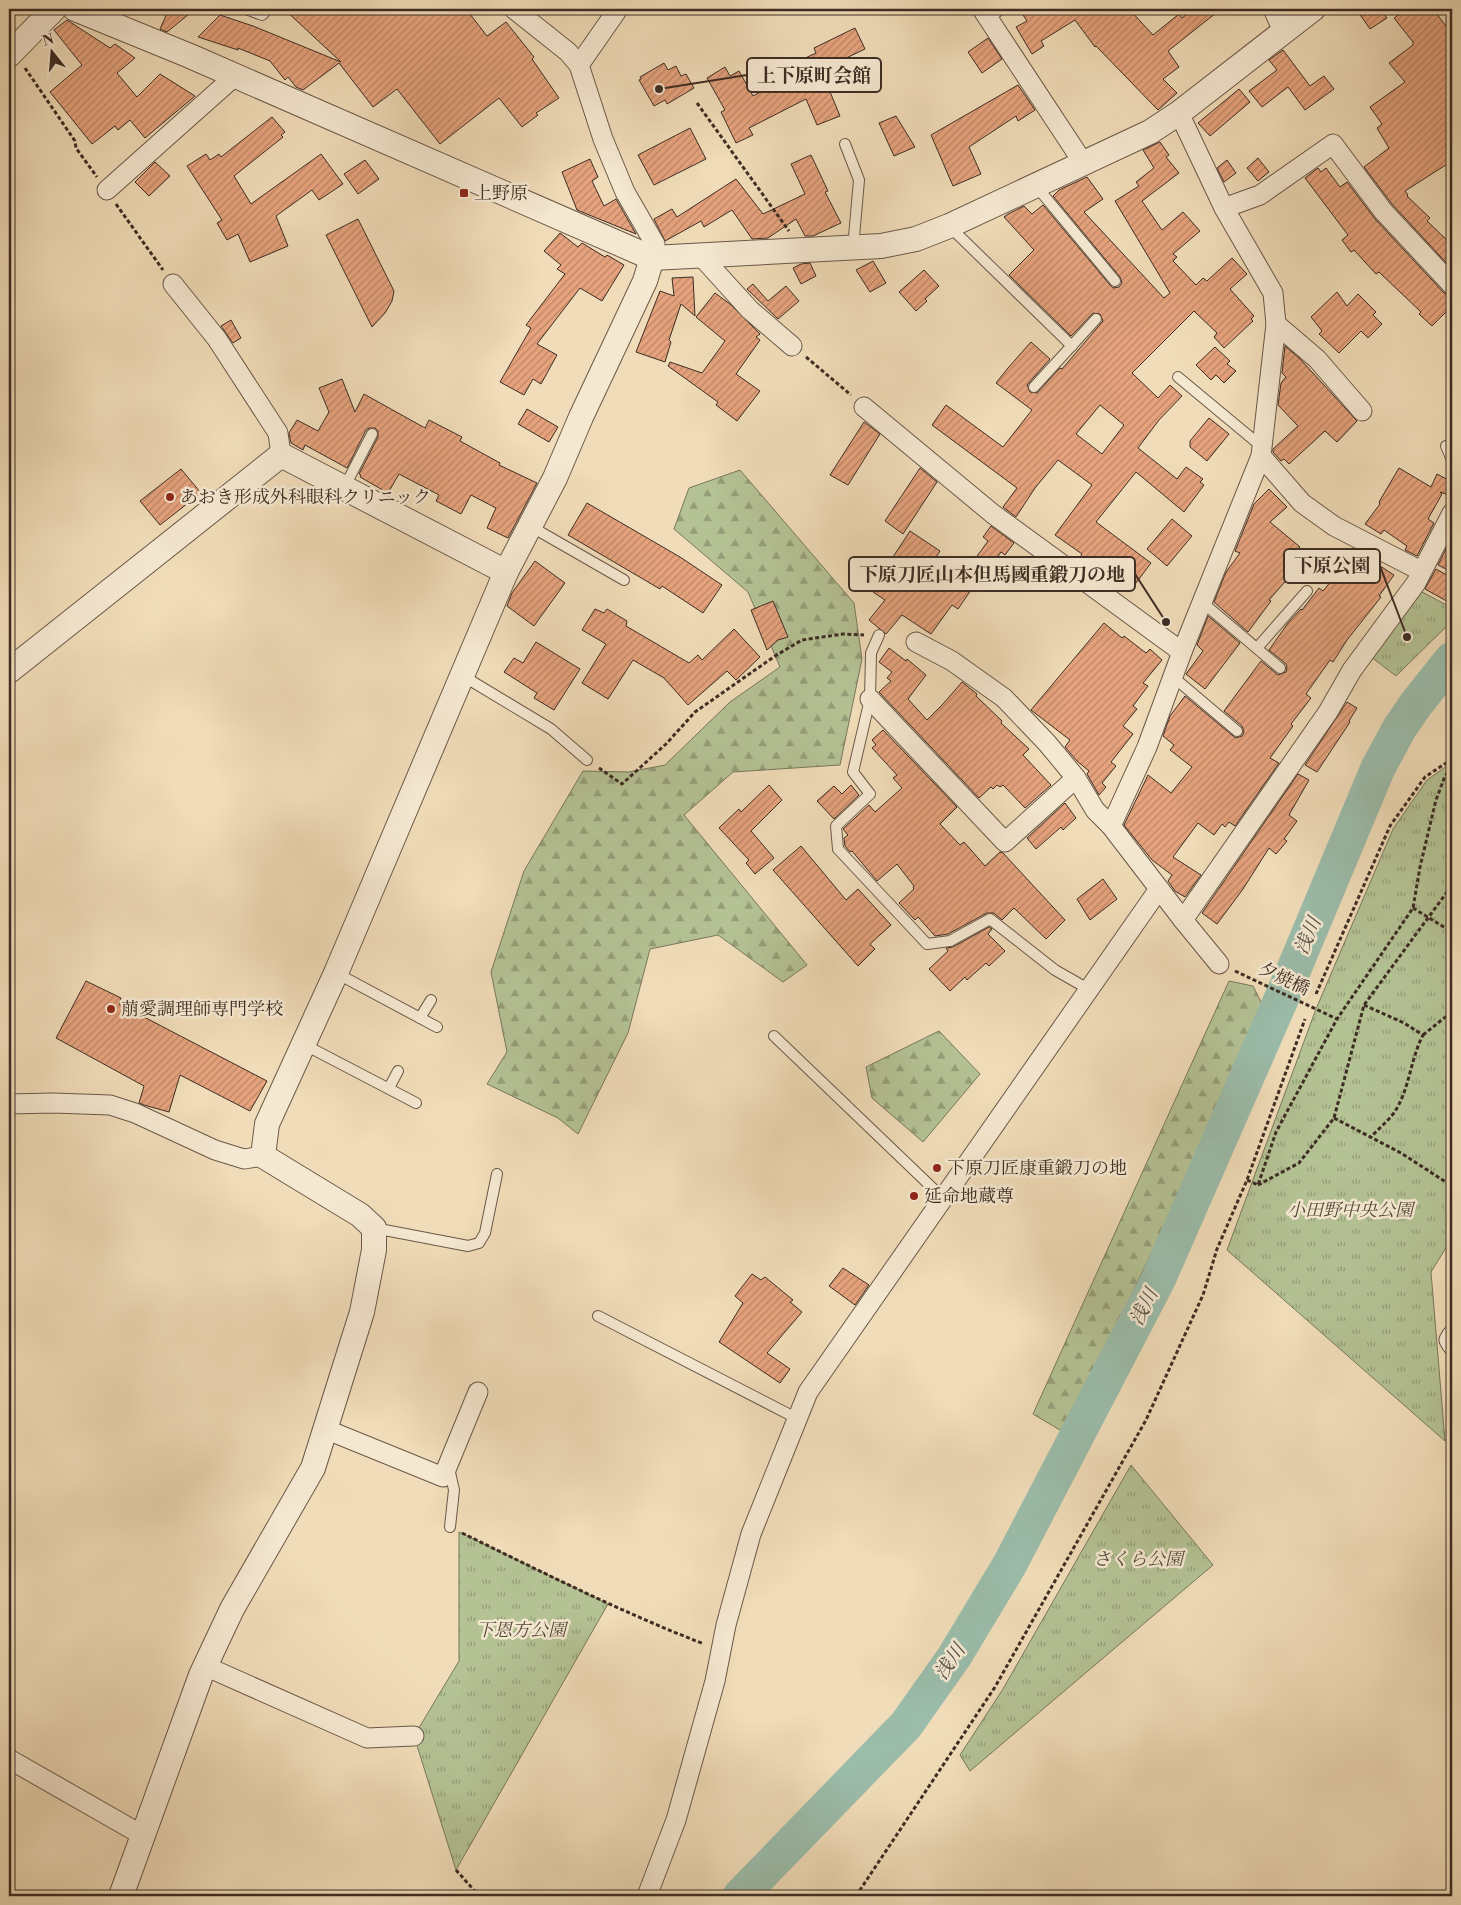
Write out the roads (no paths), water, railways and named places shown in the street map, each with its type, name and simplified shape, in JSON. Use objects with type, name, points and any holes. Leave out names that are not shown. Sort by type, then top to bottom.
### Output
[{"type":"street","points":[[11,53],[54,9]]},
{"type":"street","points":[[75,9],[235,76],[652,258],[853,248],[901,243],[949,226],[1150,132],[1179,113],[1283,30],[1313,9]]},
{"type":"street","points":[[263,1156],[267,1124],[336,974],[506,572],[555,478],[581,417],[645,281],[652,258],[655,244],[625,192],[603,139],[579,65],[568,52],[514,9]]},
{"type":"street","points":[[579,65],[618,9]]},
{"type":"street","points":[[1273,9],[1283,30]]},
{"type":"street","points":[[991,12],[1084,164]]},
{"type":"street","points":[[107,190],[235,76]]},
{"type":"street","points":[[1111,826],[1147,748],[1172,676],[1261,451],[1276,324],[1273,293],[1224,208],[1179,113]]},
{"type":"street","points":[[1224,208],[1260,195],[1333,144],[1383,211],[1452,285]]},
{"type":"street","points":[[702,257],[750,310],[792,346]]},
{"type":"street","points":[[173,284],[217,338],[278,433],[280,455]]},
{"type":"street","points":[[1276,324],[1317,359],[1362,410]]},
{"type":"street","points":[[864,407],[993,514],[1182,652]]},
{"type":"street","points":[[1261,451],[1302,503],[1334,526],[1421,571]]},
{"type":"street","points":[[280,455],[506,572]]},
{"type":"street","points":[[9,671],[280,455]]},
{"type":"street","points":[[1183,920],[1328,712],[1352,670],[1416,584],[1452,513]]},
{"type":"street","points":[[916,642],[952,661],[1004,698],[1047,743],[1076,778],[1095,810],[1111,826],[1219,964]]},
{"type":"street","points":[[870,699],[1005,842],[1076,778]]},
{"type":"street","points":[[647,1896],[676,1820],[715,1681],[726,1625],[750,1534],[808,1392],[1159,889]]},
{"type":"street","points":[[9,1104],[53,1103],[110,1106],[135,1113],[215,1150],[244,1158],[263,1156],[360,1215],[374,1228],[374,1250],[362,1312],[313,1468],[232,1609],[205,1666],[121,1896]]},
{"type":"street","points":[[1452,1335],[1449,1340],[1452,1345]]},
{"type":"street","points":[[325,1429],[443,1477],[478,1392]]},
{"type":"street","points":[[205,1666],[367,1738],[414,1736]]},
{"type":"street","points":[[9,1759],[142,1835]]},
{"type":"lane","points":[[246,9],[262,15],[268,9]]},
{"type":"lane","points":[[845,144],[859,180],[853,248]]},
{"type":"lane","points":[[1036,186],[1116,281]]},
{"type":"lane","points":[[949,226],[1072,346]]},
{"type":"lane","points":[[1034,387],[1096,319]]},
{"type":"lane","points":[[1178,377],[1261,451]]},
{"type":"lane","points":[[344,488],[372,434]]},
{"type":"lane","points":[[1446,446],[1452,460]]},
{"type":"lane","points":[[530,526],[624,580]]},
{"type":"lane","points":[[1257,648],[1307,591]]},
{"type":"lane","points":[[1202,602],[1280,668]]},
{"type":"lane","points":[[879,635],[871,652],[870,699],[853,772],[870,794],[836,826],[838,849],[927,944],[950,942],[990,919],[1056,970],[1090,990]]},
{"type":"lane","points":[[463,676],[551,728],[587,760]]},
{"type":"lane","points":[[1172,676],[1237,731]]},
{"type":"lane","points":[[336,974],[437,1027]]},
{"type":"lane","points":[[420,1018],[431,1000]]},
{"type":"lane","points":[[774,1036],[943,1198]]},
{"type":"lane","points":[[303,1044],[416,1103]]},
{"type":"lane","points":[[389,1088],[398,1071]]},
{"type":"lane","points":[[374,1228],[468,1246],[479,1243],[485,1233],[496,1174]]},
{"type":"lane","points":[[598,1316],[798,1419]]},
{"type":"lane","points":[[448,1465],[454,1490],[450,1527]]},
{"type":"waterway","name":"浅川","points":[[740,1896],[906,1725],[954,1657],[1010,1564],[1158,1280],[1286,988],[1378,768],[1399,729],[1416,704],[1452,659]]},
{"type":"place","name":"上下原町会館","points":[[659,89]]},
{"type":"place","name":"上野原","points":[[464,193]]},
{"type":"place","name":"あおき形成外科眼科クリニック","points":[[170,497]]},
{"type":"place","name":"下原刀匠山本但馬國重鍛刀の地","points":[[1166,622]]},
{"type":"place","name":"下原公園","points":[[1407,637]]},
{"type":"place","name":"萠愛調理師専門学校","points":[[111,1009]]},
{"type":"place","name":"下原刀匠康重鍛刀の地","points":[[937,1168]]},
{"type":"place","name":"延命地蔵尊","points":[[914,1196]]},
{"type":"park label","name":"小田野中央公園","points":[[1350,1210]]},
{"type":"park label","name":"さくら公園","points":[[1138,1559]]},
{"type":"park label","name":"下恩方公園","points":[[521,1630]]}]
